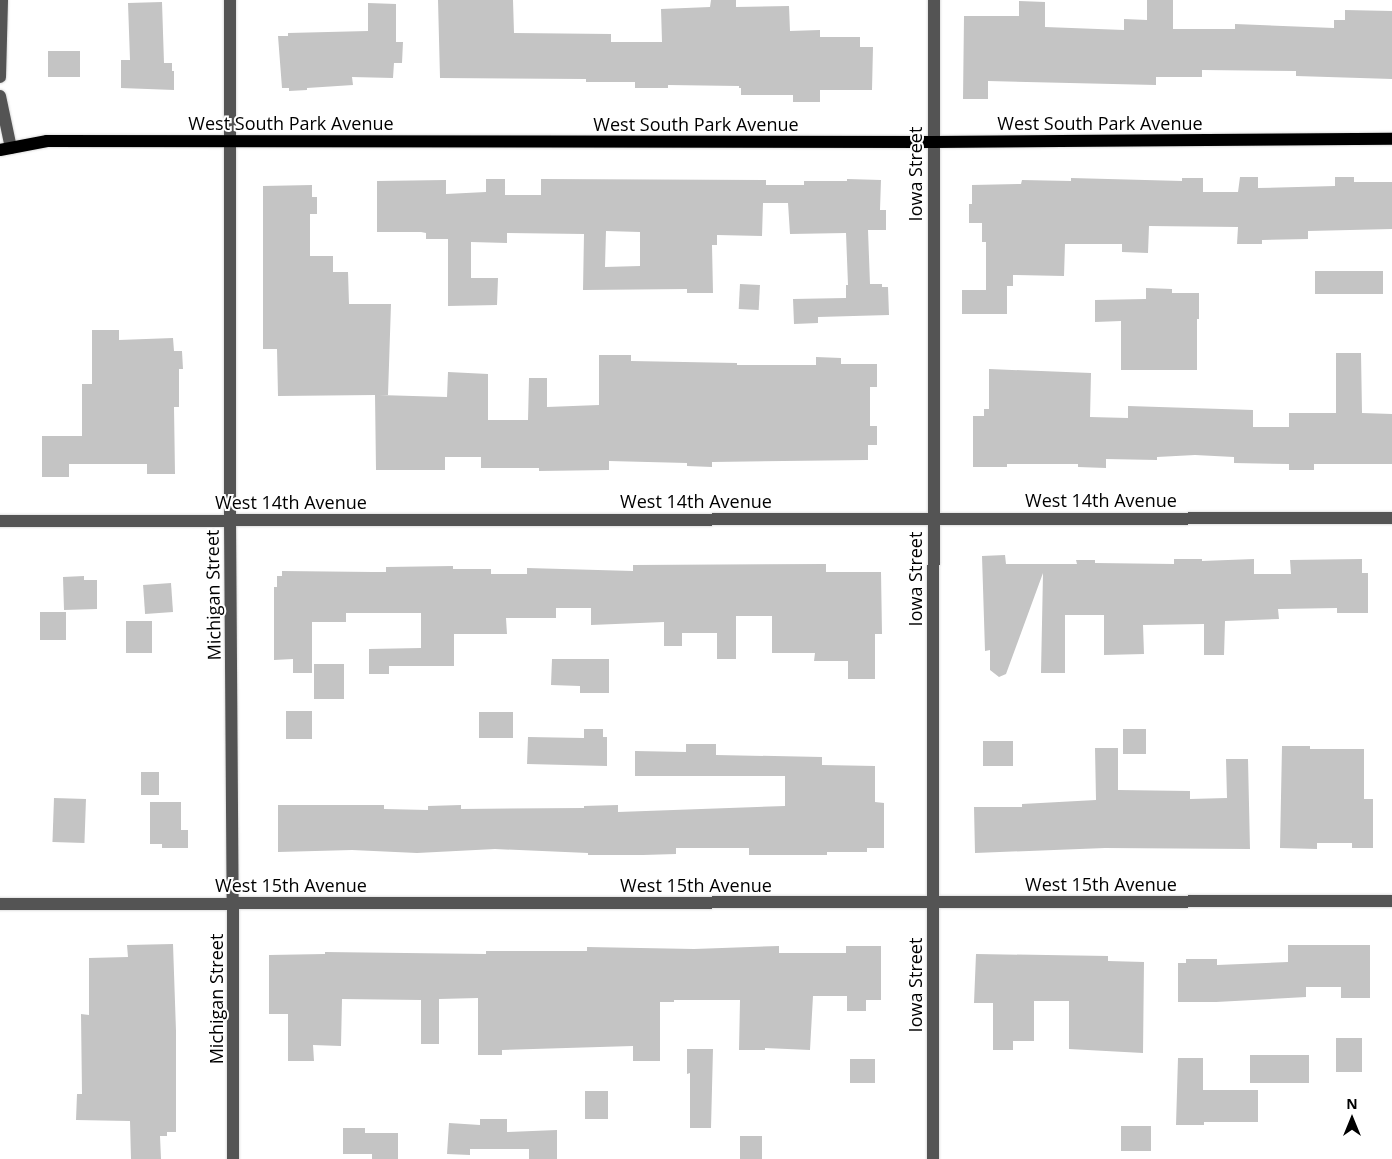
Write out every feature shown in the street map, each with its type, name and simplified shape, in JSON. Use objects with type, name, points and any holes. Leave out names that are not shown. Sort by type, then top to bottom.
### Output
[{"type":"main road","name":"West South Park Avenue","points":[[5,149],[47,141],[933,142],[1392,139]]},
{"type":"street","points":[[0,77],[2,0]]},
{"type":"street","name":"Michigan Street","points":[[230,0],[233,1159]]},
{"type":"street","name":"Iowa Street","points":[[933,1159],[934,0]]},
{"type":"street","points":[[0,96],[5,149]]},
{"type":"street","name":"West 14th Avenue","points":[[0,521],[1392,518]]},
{"type":"street","name":"West 15th Avenue","points":[[0,904],[1392,901]]},
{"type":"building","points":[[438,0],[513,0],[514,33],[611,34],[611,42],[662,42],[661,9],[710,7],[711,0],[736,0],[736,7],[789,6],[790,31],[820,30],[820,37],[860,37],[860,47],[873,47],[872,90],[820,90],[820,102],[793,102],[793,95],[741,95],[741,88],[739,86],[668,85],[668,88],[635,88],[635,82],[586,82],[586,79],[440,78]]},
{"type":"building","points":[[1147,0],[1173,0],[1173,29],[1235,29],[1235,24],[1334,28],[1334,20],[1345,20],[1345,10],[1392,11],[1392,79],[1296,76],[1296,71],[1202,70],[1202,77],[1156,77],[1156,85],[988,81],[988,99],[963,99],[964,16],[1019,16],[1019,1],[1045,2],[1045,27],[1124,30],[1124,19],[1147,20]]},
{"type":"building","points":[[162,2],[164,63],[172,63],[174,90],[121,88],[121,60],[130,60],[128,3]]},
{"type":"building","points":[[368,3],[396,4],[396,42],[403,42],[402,63],[394,63],[393,78],[352,77],[353,85],[289,91],[289,88],[282,88],[278,36],[288,36],[288,33],[368,31]]},
{"type":"building","points":[[48,51],[80,51],[80,77],[48,77]]},
{"type":"building","points":[[1240,177],[1258,177],[1258,188],[1335,186],[1335,177],[1354,177],[1354,182],[1392,182],[1392,229],[1308,231],[1308,239],[1262,240],[1262,244],[1237,244],[1238,227],[1149,226],[1148,253],[1122,252],[1122,244],[1065,244],[1064,276],[1013,275],[1013,286],[1007,286],[1007,314],[962,314],[962,290],[986,290],[986,242],[982,242],[982,223],[969,223],[972,185],[1021,184],[1022,180],[1071,181],[1071,178],[1182,181],[1182,178],[1203,178],[1203,192],[1238,192]]},
{"type":"building","points":[[486,179],[505,179],[505,195],[541,195],[541,179],[766,180],[766,185],[804,185],[804,181],[847,181],[847,179],[881,180],[880,210],[886,210],[886,230],[868,230],[870,284],[882,284],[882,287],[888,287],[889,315],[818,317],[818,323],[794,324],[793,299],[846,298],[846,285],[848,285],[846,233],[790,234],[788,203],[763,203],[762,236],[717,235],[717,245],[712,245],[713,293],[687,293],[687,289],[583,290],[584,234],[507,233],[507,243],[471,242],[471,278],[498,278],[497,305],[448,306],[448,239],[426,239],[426,233],[421,232],[377,232],[377,181],[446,180],[446,194],[486,192]],"holes":[[[606,231],[640,232],[640,266],[605,267]]]},
{"type":"building","points":[[312,185],[312,197],[317,197],[317,214],[310,214],[310,256],[333,256],[333,272],[348,272],[349,304],[391,304],[388,395],[379,395],[447,397],[448,372],[488,374],[488,420],[528,420],[529,378],[547,378],[547,407],[599,405],[599,355],[631,355],[631,361],[737,363],[737,365],[816,365],[816,357],[841,358],[841,364],[877,364],[877,387],[870,387],[870,426],[877,426],[877,445],[868,445],[868,460],[712,462],[712,467],[687,466],[687,463],[609,461],[609,470],[539,471],[539,468],[481,468],[481,457],[445,457],[445,470],[376,470],[375,395],[278,396],[277,349],[263,349],[263,186]]},
{"type":"building","points":[[1315,271],[1383,271],[1383,294],[1315,294]]},
{"type":"building","points":[[740,284],[760,285],[759,310],[739,309]]},
{"type":"building","points":[[1146,288],[1172,289],[1172,293],[1199,293],[1197,370],[1121,370],[1121,321],[1095,322],[1095,300],[1146,299]]},
{"type":"building","points":[[92,330],[119,330],[119,340],[173,338],[174,351],[182,351],[183,369],[179,369],[179,407],[174,407],[175,474],[147,474],[147,464],[69,464],[69,477],[42,477],[42,436],[82,436],[82,384],[92,384]]},
{"type":"building","points":[[1336,353],[1361,353],[1362,413],[1392,414],[1392,464],[1314,464],[1314,470],[1289,470],[1289,464],[1234,463],[1234,457],[1195,455],[1157,457],[1157,460],[1106,459],[1106,468],[1078,467],[1078,464],[1007,464],[1007,467],[973,467],[973,416],[984,416],[984,409],[989,409],[989,369],[1091,373],[1090,417],[1128,418],[1128,406],[1253,410],[1253,427],[1289,427],[1289,413],[1336,413]]},
{"type":"building","points":[[1005,555],[1006,564],[1077,564],[1076,560],[1095,560],[1095,563],[1174,564],[1174,559],[1202,559],[1202,561],[1254,559],[1254,574],[1291,574],[1290,560],[1362,559],[1362,573],[1368,573],[1368,613],[1337,613],[1337,608],[1278,609],[1279,619],[1225,621],[1224,655],[1204,655],[1204,624],[1143,625],[1144,654],[1104,655],[1104,615],[1065,615],[1065,673],[1041,673],[1043,573],[1006,674],[999,677],[990,670],[990,650],[985,651],[982,556]]},
{"type":"building","points":[[826,564],[826,572],[881,572],[882,634],[875,634],[875,679],[848,679],[848,661],[814,661],[815,653],[772,653],[772,616],[736,616],[736,659],[717,659],[717,633],[682,633],[682,646],[664,646],[664,622],[591,625],[591,608],[556,608],[556,618],[506,618],[507,634],[454,634],[454,666],[389,666],[389,674],[369,674],[369,649],[421,648],[421,613],[346,613],[346,622],[312,622],[312,673],[293,673],[293,659],[274,660],[274,587],[277,587],[277,576],[282,576],[282,571],[386,572],[386,567],[453,566],[453,569],[491,569],[491,574],[527,574],[527,568],[633,571],[633,565]]},
{"type":"building","points":[[84,576],[84,580],[97,580],[97,609],[64,610],[63,577]]},
{"type":"building","points":[[171,583],[173,612],[145,614],[143,585]]},
{"type":"building","points":[[40,612],[66,612],[66,640],[40,640]]},
{"type":"building","points":[[126,621],[152,621],[152,653],[126,653]]},
{"type":"building","points":[[552,659],[609,659],[609,693],[580,693],[580,686],[551,685]]},
{"type":"building","points":[[314,664],[344,664],[344,699],[314,699]]},
{"type":"building","points":[[286,711],[312,711],[312,739],[286,739]]},
{"type":"building","points":[[479,712],[513,712],[513,738],[479,738]]},
{"type":"building","points":[[584,729],[603,729],[603,737],[607,737],[607,766],[527,764],[528,737],[584,738]]},
{"type":"building","points":[[1123,729],[1146,729],[1146,754],[1123,754]]},
{"type":"building","points":[[983,741],[1013,741],[1013,766],[983,766]]},
{"type":"building","points":[[686,744],[716,744],[716,755],[822,757],[822,765],[875,766],[875,802],[884,803],[884,848],[867,848],[867,852],[827,852],[827,855],[749,855],[749,848],[676,848],[676,854],[643,855],[588,855],[588,853],[495,849],[417,853],[352,850],[278,852],[278,805],[384,805],[384,809],[428,810],[428,806],[461,805],[461,809],[584,808],[584,806],[618,805],[618,812],[785,806],[785,776],[635,776],[635,751],[686,752]]},
{"type":"building","points":[[1282,746],[1310,746],[1310,749],[1364,749],[1364,799],[1373,799],[1373,848],[1352,848],[1352,843],[1317,843],[1317,849],[1280,848]]},
{"type":"building","points":[[1095,748],[1118,748],[1118,790],[1190,791],[1190,799],[1227,798],[1226,759],[1248,759],[1250,849],[1105,848],[975,853],[974,807],[1022,807],[1022,804],[1096,800]]},
{"type":"building","points":[[141,772],[159,772],[159,795],[141,795]]},
{"type":"building","points":[[54,798],[86,799],[84,843],[52,842]]},
{"type":"building","points":[[150,802],[181,802],[181,830],[188,830],[188,848],[162,848],[162,844],[150,844]]},
{"type":"building","points":[[173,944],[176,1031],[176,1132],[167,1132],[167,1136],[160,1136],[161,1159],[131,1159],[130,1121],[76,1120],[77,1094],[82,1094],[81,1014],[89,1015],[89,958],[128,957],[127,945]]},
{"type":"building","points":[[1288,945],[1370,945],[1370,998],[1341,998],[1341,987],[1306,987],[1306,997],[1178,1002],[1178,963],[1186,963],[1186,959],[1217,959],[1217,965],[1288,962]]},
{"type":"building","points":[[779,946],[779,953],[846,953],[846,946],[881,946],[881,1000],[866,1000],[866,1011],[847,1011],[847,996],[813,996],[810,1050],[765,1048],[765,1050],[739,1050],[740,1000],[674,1000],[674,1002],[660,1002],[660,1061],[633,1061],[633,1046],[502,1050],[502,1055],[478,1055],[478,998],[439,999],[439,1044],[421,1044],[421,1000],[342,999],[341,1046],[313,1045],[314,1061],[288,1061],[288,1014],[269,1014],[269,955],[325,954],[325,952],[486,954],[486,951],[587,951],[587,947],[694,949]]},
{"type":"building","points":[[976,954],[1108,956],[1108,961],[1144,962],[1143,1053],[1069,1049],[1069,1001],[1034,1001],[1034,1041],[1013,1041],[1013,1050],[993,1050],[993,1003],[974,1003]]},
{"type":"building","points":[[1336,1038],[1362,1038],[1362,1072],[1336,1072]]},
{"type":"building","points":[[687,1049],[713,1049],[711,1128],[690,1128],[690,1073],[687,1074]]},
{"type":"building","points":[[1250,1055],[1309,1055],[1309,1083],[1250,1083]]},
{"type":"building","points":[[1178,1058],[1203,1058],[1203,1090],[1258,1090],[1258,1122],[1204,1122],[1204,1125],[1176,1125]]},
{"type":"building","points":[[850,1059],[875,1059],[875,1083],[850,1083]]},
{"type":"building","points":[[585,1091],[608,1091],[608,1119],[585,1119]]},
{"type":"building","points":[[480,1119],[507,1119],[507,1132],[557,1130],[557,1159],[529,1159],[529,1149],[470,1149],[470,1155],[447,1154],[449,1123],[480,1125]]},
{"type":"building","points":[[1121,1126],[1151,1126],[1151,1151],[1121,1151]]},
{"type":"building","points":[[343,1128],[365,1128],[365,1133],[398,1133],[398,1159],[372,1159],[372,1154],[343,1154]]},
{"type":"building","points":[[740,1136],[762,1136],[762,1159],[740,1159]]}]
